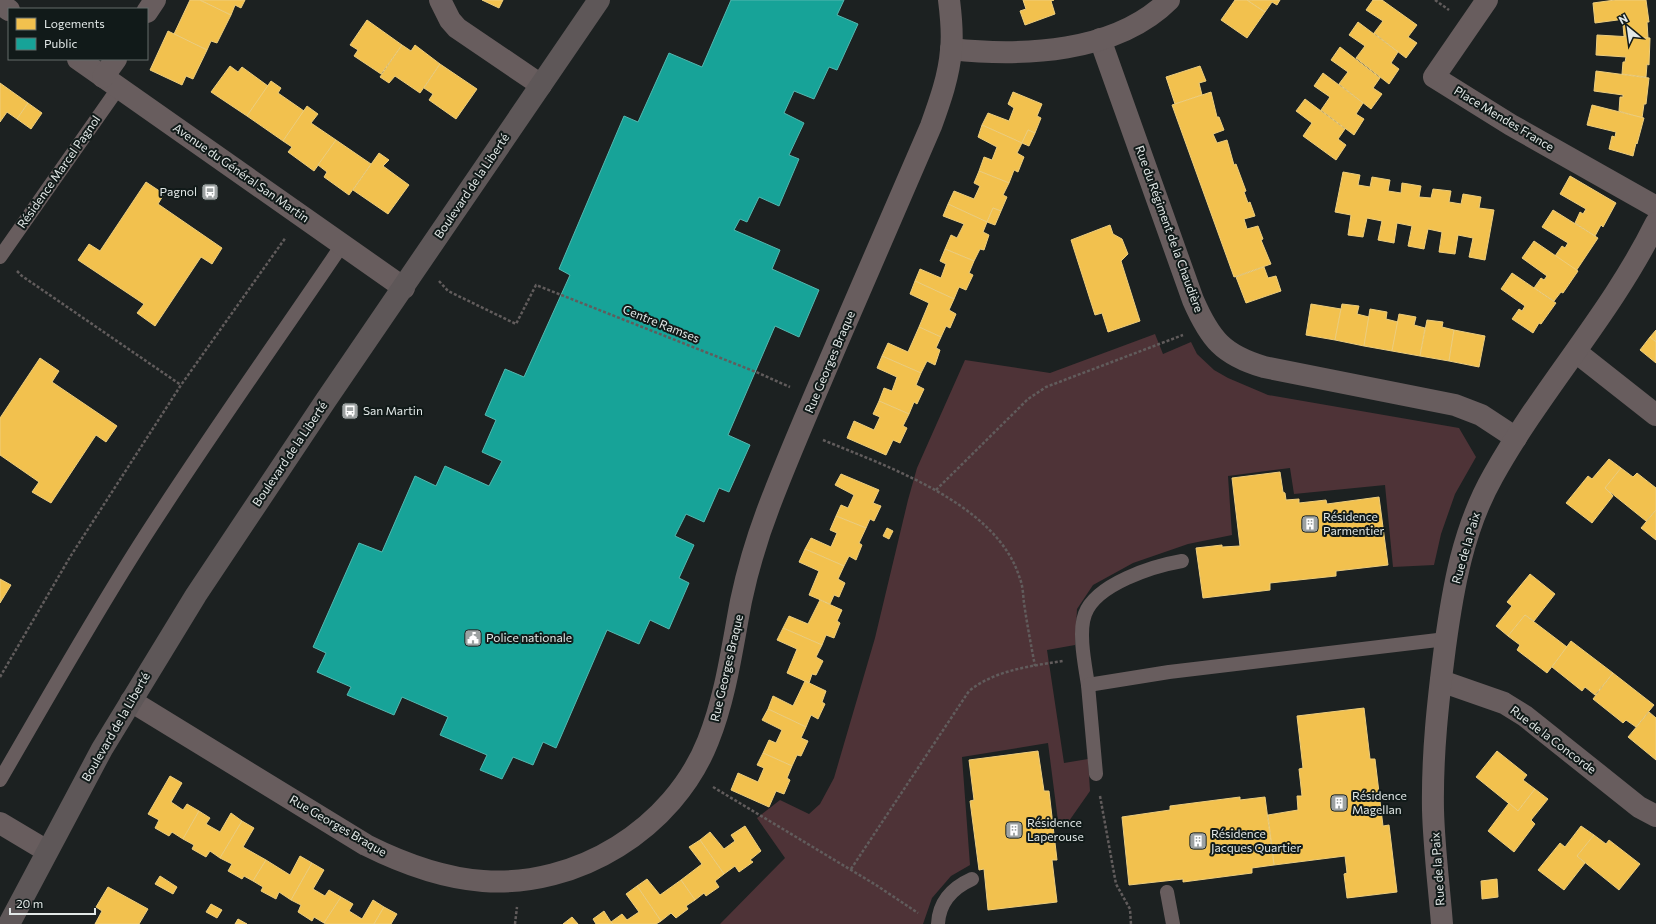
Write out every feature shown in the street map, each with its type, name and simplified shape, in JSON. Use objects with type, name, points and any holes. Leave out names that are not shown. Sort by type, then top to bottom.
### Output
[{"type":"main road","name":"Boulevard de la Liberté","points":[[9,924],[99,754],[224,553],[326,400],[404,288],[599,0]]},
{"type":"street","points":[[148,10],[155,0]]},
{"type":"street","points":[[440,0],[450,20],[457,28],[541,85]]},
{"type":"street","name":"Rue Georges Braque","points":[[131,701],[372,848],[397,859],[432,871],[483,881],[521,880],[558,873],[592,861],[610,852],[638,832],[658,815],[681,790],[692,774],[709,740],[722,701],[742,598],[762,528],[787,461],[931,126],[943,93],[951,49],[952,23],[949,0]]},
{"type":"street","points":[[951,49],[970,52],[1030,52],[1065,48],[1100,39],[1135,24],[1152,14],[1169,0]]},
{"type":"street","name":"Place Mendes France","points":[[1487,0],[1434,77],[1511,125],[1656,207]]},
{"type":"street","name":"Rue du Régiment de la Chaudière","points":[[1100,39],[1192,300],[1205,326],[1220,345],[1229,353],[1264,367],[1455,405],[1481,415],[1516,438]]},
{"type":"street","name":"Avenue du Général San Martin","points":[[79,60],[404,288]]},
{"type":"street","points":[[111,82],[116,60]]},
{"type":"street","name":"Rue de la Paix","points":[[1442,924],[1433,810],[1434,745],[1446,639],[1457,576],[1467,533],[1483,495],[1516,438],[1622,286],[1656,223]]},
{"type":"street","points":[[1576,352],[1656,415]]},
{"type":"street","name":"Rue de la Concorde","points":[[1441,682],[1504,703],[1525,716],[1639,807],[1656,816]]},
{"type":"street","points":[[0,823],[47,851]]},
{"type":"lane","name":"Résidence Marcel Pagnol","points":[[1,256],[111,82]]},
{"type":"lane","points":[[0,780],[95,615],[140,543],[342,244]]},
{"type":"lane","points":[[1096,774],[1088,685],[1084,658],[1082,624],[1085,614],[1089,605],[1097,597],[1123,581],[1152,568],[1182,561]]},
{"type":"lane","points":[[1088,685],[1169,672],[1446,639]]},
{"type":"lane","points":[[938,924],[941,906],[946,898],[964,883],[972,879]]},
{"type":"lane","points":[[1167,892],[1173,924]]},
{"type":"path","points":[[0,677],[70,557],[181,384],[302,216]]},
{"type":"path","points":[[1,256],[22,276],[181,384]]},
{"type":"path","name":"Centre Ramses","points":[[420,263],[448,291],[516,324],[536,285],[784,384]]},
{"type":"path","points":[[936,490],[1028,399],[1046,387],[1205,326]]},
{"type":"path","points":[[800,431],[903,473],[936,490],[981,522],[1003,544],[1012,558],[1021,580],[1035,666]]},
{"type":"path","points":[[851,869],[969,691],[981,682],[992,677],[1035,666],[1084,658]]},
{"type":"path","points":[[692,774],[851,869],[922,915]]},
{"type":"path","points":[[1096,774],[1116,884],[1130,909],[1131,924]]},
{"type":"shaded area","points":[[1155,334],[1163,354],[1191,342],[1197,354],[1214,370],[1228,378],[1268,395],[1459,428],[1476,457],[1455,494],[1441,534],[1434,565],[1393,567],[1385,485],[1294,494],[1290,468],[1228,476],[1232,535],[1188,544],[1133,563],[1093,585],[1077,609],[1075,645],[1047,650],[1064,763],[1088,759],[1090,791],[1069,821],[1058,821],[1048,743],[962,757],[970,865],[951,876],[932,898],[923,924],[720,924],[785,858],[757,818],[780,800],[809,814],[820,804],[834,778],[875,638],[917,468],[965,360],[1050,373]]},
{"type":"building: Logements","points":[[190,0],[200,0],[231,15],[217,43],[211,41],[207,50],[174,34]]},
{"type":"building: Logements","points":[[200,0],[245,0],[241,8],[235,5],[231,15]]},
{"type":"building: Logements","points":[[482,0],[503,0],[499,8]]},
{"type":"building: Logements","points":[[1023,0],[1054,0],[1051,1],[1055,14],[1025,25],[1020,11],[1026,9]]},
{"type":"building: Logements","points":[[1235,0],[1247,0],[1265,12],[1247,38],[1221,20]]},
{"type":"building: Logements","points":[[1247,0],[1280,0],[1277,5],[1272,2],[1265,12]]},
{"type":"building: Logements","points":[[1373,0],[1382,0],[1417,25],[1408,37],[1417,43],[1406,58],[1374,33],[1383,21],[1366,10]]},
{"type":"building: Logements","points":[[1615,0],[1646,0],[1649,22],[1647,22],[1648,38],[1624,36],[1623,25],[1625,24],[1625,19],[1595,23],[1593,3]]},
{"type":"building: Logements","points":[[367,20],[402,45],[381,74],[354,56],[358,50],[350,45]]},
{"type":"building: Logements","points":[[1358,22],[1398,52],[1391,63],[1399,69],[1389,84],[1356,58],[1365,46],[1349,35]]},
{"type":"building: Logements","points":[[168,31],[207,50],[193,79],[186,76],[182,85],[150,70]]},
{"type":"building: Logements","points":[[1597,35],[1650,38],[1649,65],[1647,64],[1646,77],[1622,74],[1623,62],[1625,62],[1626,57],[1596,55]]},
{"type":"building: Logements","points":[[402,45],[411,51],[415,45],[440,64],[420,93],[395,76],[389,83],[380,77]]},
{"type":"building: Logements","points":[[1340,47],[1380,78],[1373,88],[1382,94],[1371,109],[1339,84],[1348,72],[1331,60]]},
{"type":"building: Logements","points":[[440,64],[477,89],[456,119],[429,100],[433,94],[424,88]]},
{"type":"building: Logements","points":[[230,66],[238,72],[242,67],[268,86],[247,116],[211,92]]},
{"type":"building: Logements","points":[[1200,66],[1206,81],[1199,83],[1202,95],[1175,104],[1166,77]]},
{"type":"building: Logements","points":[[1596,71],[1649,78],[1646,104],[1644,104],[1642,118],[1619,111],[1620,97],[1623,97],[1623,95],[1594,91]]},
{"type":"building: Logements","points":[[1323,73],[1363,103],[1356,114],[1364,119],[1354,135],[1321,110],[1330,97],[1314,86]]},
{"type":"building: Logements","points":[[271,81],[281,88],[278,93],[304,111],[283,141],[247,116]]},
{"type":"building: Logements","points":[[0,83],[28,103],[17,119],[7,112],[0,122]]},
{"type":"building: Logements","points":[[1013,92],[1042,104],[1037,116],[1041,118],[1035,133],[1028,130],[1022,143],[982,125],[988,113],[1009,121],[1014,108],[1008,104]]},
{"type":"building: Logements","points":[[1211,92],[1217,117],[1219,117],[1224,130],[1213,134],[1217,143],[1227,140],[1234,165],[1236,164],[1246,191],[1244,192],[1248,203],[1250,202],[1255,216],[1244,219],[1247,229],[1258,226],[1263,239],[1261,240],[1271,264],[1234,277],[1172,105]]},
{"type":"building: Logements","points":[[1305,99],[1345,129],[1338,139],[1346,145],[1336,160],[1303,136],[1312,123],[1296,111]]},
{"type":"building: Logements","points":[[28,103],[42,113],[31,129],[17,119]]},
{"type":"building: Logements","points":[[1592,105],[1644,118],[1633,156],[1609,149],[1612,136],[1615,137],[1616,132],[1587,125]]},
{"type":"building: Logements","points":[[307,106],[318,114],[311,123],[336,140],[314,171],[288,152],[292,147],[283,141]]},
{"type":"building: Logements","points":[[982,125],[1022,143],[1017,153],[1024,157],[1018,172],[1014,170],[1009,183],[979,171],[984,157],[992,160],[997,147],[978,137]]},
{"type":"building: Logements","points":[[1028,130],[1035,133],[1029,146],[1022,143]]},
{"type":"building: Logements","points":[[336,140],[371,164],[349,195],[324,177],[327,172],[318,165]]},
{"type":"building: Logements","points":[[379,153],[389,160],[383,166],[409,185],[388,214],[353,190]]},
{"type":"building: Logements","points":[[979,171],[1009,183],[1003,195],[1007,197],[1001,211],[993,208],[987,222],[948,204],[954,191],[974,199],[980,186],[974,183]]},
{"type":"building: Logements","points":[[1343,172],[1360,175],[1358,185],[1370,187],[1372,177],[1390,180],[1388,191],[1401,193],[1402,183],[1421,186],[1419,197],[1431,198],[1433,189],[1451,191],[1449,202],[1461,204],[1463,194],[1481,197],[1479,208],[1494,210],[1485,260],[1469,257],[1473,238],[1458,235],[1455,254],[1439,252],[1442,232],[1428,229],[1424,249],[1408,246],[1412,226],[1397,223],[1394,243],[1378,240],[1382,221],[1367,218],[1363,237],[1348,235],[1351,215],[1335,212]]},
{"type":"building: Logements","points":[[1570,176],[1616,203],[1603,227],[1601,225],[1595,236],[1575,223],[1580,212],[1583,214],[1586,209],[1560,194]]},
{"type":"building: Logements","points":[[146,182],[164,194],[158,204],[222,248],[212,264],[201,257],[155,326],[137,313],[144,304],[78,260],[89,244],[100,251]]},
{"type":"building: Logements","points":[[948,204],[987,222],[983,232],[989,235],[984,250],[980,249],[974,261],[945,249],[951,235],[957,238],[964,224],[943,216]]},
{"type":"building: Logements","points":[[993,208],[1001,211],[995,225],[987,222]]},
{"type":"building: Logements","points":[[1553,210],[1598,238],[1576,271],[1555,256],[1562,246],[1565,248],[1568,243],[1542,227]]},
{"type":"building: Logements","points":[[1110,225],[1113,234],[1122,239],[1128,254],[1121,261],[1140,321],[1108,332],[1102,313],[1095,315],[1071,240]]},
{"type":"building: Logements","points":[[1534,241],[1578,271],[1563,293],[1561,292],[1554,301],[1534,288],[1541,278],[1544,280],[1547,276],[1522,258]]},
{"type":"building: Logements","points":[[945,249],[974,261],[969,273],[973,275],[966,290],[959,287],[954,299],[915,281],[920,269],[941,278],[946,264],[940,261]]},
{"type":"building: Logements","points":[[1264,267],[1268,278],[1276,276],[1281,291],[1246,303],[1236,277]]},
{"type":"building: Logements","points":[[1512,273],[1556,303],[1541,324],[1539,323],[1533,333],[1512,319],[1519,309],[1522,311],[1525,306],[1501,289]]},
{"type":"building: Logements","points":[[915,281],[954,299],[949,310],[956,314],[950,328],[946,326],[941,337],[919,327],[929,303],[910,294]]},
{"type":"building: Logements","points":[[1311,304],[1341,309],[1335,340],[1306,335]]},
{"type":"building: Logements","points":[[1342,304],[1359,306],[1357,314],[1369,317],[1364,346],[1335,340]]},
{"type":"building: Logements","points":[[1370,309],[1387,312],[1386,319],[1398,322],[1392,351],[1364,346]]},
{"type":"building: Logements","points":[[1399,314],[1416,317],[1414,325],[1425,328],[1420,356],[1392,351]]},
{"type":"building: Logements","points":[[1427,320],[1443,322],[1442,327],[1454,330],[1449,361],[1420,356]]},
{"type":"building: Logements","points":[[919,327],[941,337],[936,348],[940,350],[935,365],[927,361],[921,373],[882,356],[888,343],[908,352]]},
{"type":"building: Logements","points":[[1454,330],[1485,336],[1479,367],[1449,361]]},
{"type":"building: Logements","points":[[1656,330],[1656,342],[1650,337]]},
{"type":"building: Logements","points":[[1650,337],[1656,342],[1656,363],[1640,350]]},
{"type":"building: Logements","points":[[882,356],[921,373],[916,385],[924,389],[917,404],[914,402],[909,414],[879,401],[884,388],[892,391],[897,377],[877,368]]},
{"type":"building: Logements","points":[[40,358],[59,371],[52,382],[117,426],[106,442],[96,435],[51,503],[32,492],[39,482],[0,455],[0,418]]},
{"type":"building: Logements","points":[[879,401],[909,414],[903,426],[907,428],[900,443],[893,440],[886,455],[847,438],[854,421],[874,430],[880,417],[873,414]]},
{"type":"building: Logements","points":[[1609,459],[1621,468],[1605,488],[1613,496],[1592,523],[1566,503],[1588,476],[1592,479]]},
{"type":"building: Logements","points":[[1621,468],[1633,477],[1637,473],[1656,488],[1656,510],[1646,521],[1605,488]]},
{"type":"building: Logements","name":"Résidence Parmentier","points":[[1280,472],[1283,492],[1285,493],[1286,500],[1299,499],[1299,503],[1326,500],[1327,504],[1379,497],[1388,565],[1336,571],[1336,576],[1270,583],[1270,590],[1203,598],[1196,548],[1222,545],[1222,547],[1240,546],[1232,478]]},
{"type":"building: Logements","points":[[841,474],[879,490],[873,503],[881,506],[874,521],[870,519],[866,528],[836,516],[841,505],[848,508],[854,495],[835,485]]},
{"type":"building: Logements","points":[[1656,510],[1656,540],[1641,528]]},
{"type":"building: Logements","points":[[836,516],[866,528],[859,543],[862,545],[856,560],[849,556],[844,566],[805,549],[811,538],[831,547],[837,533],[830,530]]},
{"type":"building: Logements","points":[[887,528],[893,531],[889,539],[883,536]]},
{"type":"building: Logements","points":[[805,549],[844,566],[838,579],[845,583],[839,597],[834,595],[830,604],[809,595],[819,571],[799,562]]},
{"type":"building: Logements","points":[[1530,574],[1555,594],[1534,621],[1525,615],[1508,636],[1496,626],[1512,606],[1507,602]]},
{"type":"building: Logements","points":[[0,579],[11,585],[0,603]]},
{"type":"building: Logements","points":[[820,600],[842,610],[837,621],[840,623],[834,638],[826,635],[822,645],[783,628],[789,616],[808,624]]},
{"type":"building: Logements","points":[[1525,615],[1567,647],[1547,673],[1517,650],[1520,645],[1508,636]]},
{"type":"building: Logements","points":[[783,628],[822,645],[816,657],[823,661],[816,675],[812,674],[809,683],[787,673],[797,649],[777,640]]},
{"type":"building: Logements","points":[[1571,641],[1613,673],[1595,695],[1585,687],[1582,691],[1552,667]]},
{"type":"building: Logements","points":[[1613,673],[1654,705],[1636,727],[1626,720],[1623,723],[1593,699]]},
{"type":"building: Logements","points":[[805,681],[826,691],[822,702],[825,704],[818,719],[811,715],[806,727],[768,709],[773,696],[793,706]]},
{"type":"building: Logements","name":"Résidence Magellan","points":[[1364,708],[1370,759],[1375,759],[1383,826],[1389,825],[1397,892],[1347,898],[1344,874],[1347,873],[1345,856],[1274,865],[1268,815],[1298,810],[1297,796],[1302,796],[1299,769],[1303,768],[1297,716]]},
{"type":"building: Logements","points":[[768,709],[806,727],[801,738],[808,741],[801,756],[797,755],[792,766],[763,753],[769,740],[776,743],[782,730],[762,720]]},
{"type":"building: Logements","points":[[1649,712],[1656,718],[1656,760],[1628,737]]},
{"type":"building: Logements","name":"Résidence Laperouse","points":[[1038,751],[1044,791],[1049,791],[1057,860],[1052,860],[1057,902],[988,910],[984,869],[979,870],[970,801],[974,800],[969,760]]},
{"type":"building: Logements","points":[[1497,751],[1527,775],[1523,780],[1535,789],[1518,811],[1476,777]]},
{"type":"building: Logements","points":[[763,753],[792,766],[787,778],[790,780],[784,794],[776,791],[769,807],[731,790],[738,773],[758,782],[764,768],[757,765]]},
{"type":"building: Logements","points":[[170,776],[182,783],[171,802],[183,810],[187,804],[199,811],[183,839],[172,832],[169,836],[155,828],[159,820],[148,814]]},
{"type":"building: Logements","points":[[1535,789],[1548,799],[1531,820],[1535,824],[1514,852],[1488,831],[1509,803],[1518,811]]},
{"type":"building: Logements","name":"Résidence Jacques Quartier","points":[[1240,797],[1240,800],[1265,797],[1274,865],[1252,868],[1252,873],[1183,882],[1183,879],[1129,885],[1122,817],[1170,810],[1170,806]]},
{"type":"building: Logements","points":[[199,811],[210,818],[206,824],[220,832],[231,813],[242,821],[220,858],[210,851],[206,857],[192,849],[194,845],[183,839]]},
{"type":"building: Logements","points":[[242,821],[254,828],[243,847],[266,860],[253,881],[244,876],[242,879],[228,871],[232,864],[220,858]]},
{"type":"building: Logements","points":[[745,826],[761,851],[750,860],[753,862],[739,872],[735,866],[724,874],[700,840],[710,832],[724,849],[735,841],[731,835]]},
{"type":"building: Logements","points":[[1581,826],[1594,835],[1577,856],[1585,863],[1564,890],[1538,870],[1560,843],[1565,847]]},
{"type":"building: Logements","points":[[1594,835],[1606,844],[1609,840],[1640,864],[1619,890],[1577,856]]},
{"type":"building: Logements","points":[[700,840],[724,874],[715,881],[719,887],[706,896],[704,893],[695,900],[681,880],[702,864],[689,847]]},
{"type":"building: Logements","points":[[300,856],[312,863],[291,900],[279,892],[276,899],[261,891],[263,887],[253,881],[266,860],[290,875]]},
{"type":"building: Logements","points":[[312,863],[324,870],[313,889],[325,896],[329,890],[341,897],[324,923],[314,917],[312,921],[298,912],[301,905],[291,900]]},
{"type":"building: Logements","points":[[160,876],[177,887],[173,894],[155,884]]},
{"type":"building: Logements","points":[[647,879],[660,895],[681,880],[695,900],[686,906],[688,909],[676,918],[671,913],[661,921],[637,886]]},
{"type":"building: Logements","points":[[1497,879],[1498,897],[1482,899],[1481,881]]},
{"type":"building: Logements","points":[[637,886],[661,921],[656,924],[613,924],[611,922],[622,914],[627,920],[639,912],[626,894]]},
{"type":"building: Logements","points":[[108,887],[148,909],[139,924],[95,924],[102,911],[96,907]]},
{"type":"building: Logements","points":[[341,897],[353,904],[349,911],[362,919],[373,900],[384,907],[374,924],[324,923]]},
{"type":"building: Logements","points":[[211,904],[222,910],[217,918],[206,912]]},
{"type":"building: Logements","points":[[384,907],[397,914],[391,924],[374,924]]},
{"type":"building: Logements","points":[[604,911],[613,924],[596,924],[593,919]]},
{"type":"building: Logements","points":[[572,917],[578,924],[563,924]]},
{"type":"building: Logements","points":[[238,919],[247,924],[235,924]]},
{"type":"building: Public","points":[[731,0],[844,0],[837,15],[858,24],[837,70],[829,67],[814,99],[794,91],[784,113],[804,123],[789,155],[799,159],[779,206],[759,197],[747,222],[740,219],[734,230],[780,250],[772,269],[819,290],[799,337],[775,326],[728,435],[750,445],[729,492],[719,488],[704,522],[686,514],[675,536],[694,545],[679,578],[689,583],[669,629],[650,620],[639,644],[607,630],[556,748],[543,742],[533,765],[513,757],[502,779],[480,770],[487,755],[440,735],[448,717],[402,697],[394,715],[347,695],[351,687],[317,672],[326,653],[313,647],[359,543],[382,552],[415,476],[436,486],[445,466],[489,486],[502,461],[482,452],[496,420],[485,415],[505,369],[524,377],[570,275],[559,269],[624,116],[638,122],[669,53],[702,67]]},
{"type":"place","name":"Pagnol","points":[[210,192]]},
{"type":"place","name":"San Martin","points":[[350,411]]},
{"type":"place","name":"Résidence Parmentier","points":[[1310,524]]},
{"type":"place","name":"Police nationale","points":[[473,638]]},
{"type":"place","name":"Résidence Magellan","points":[[1339,803]]},
{"type":"place","name":"Résidence Laperouse","points":[[1014,830]]},
{"type":"place","name":"Résidence Jacques Quartier","points":[[1198,841]]}]
